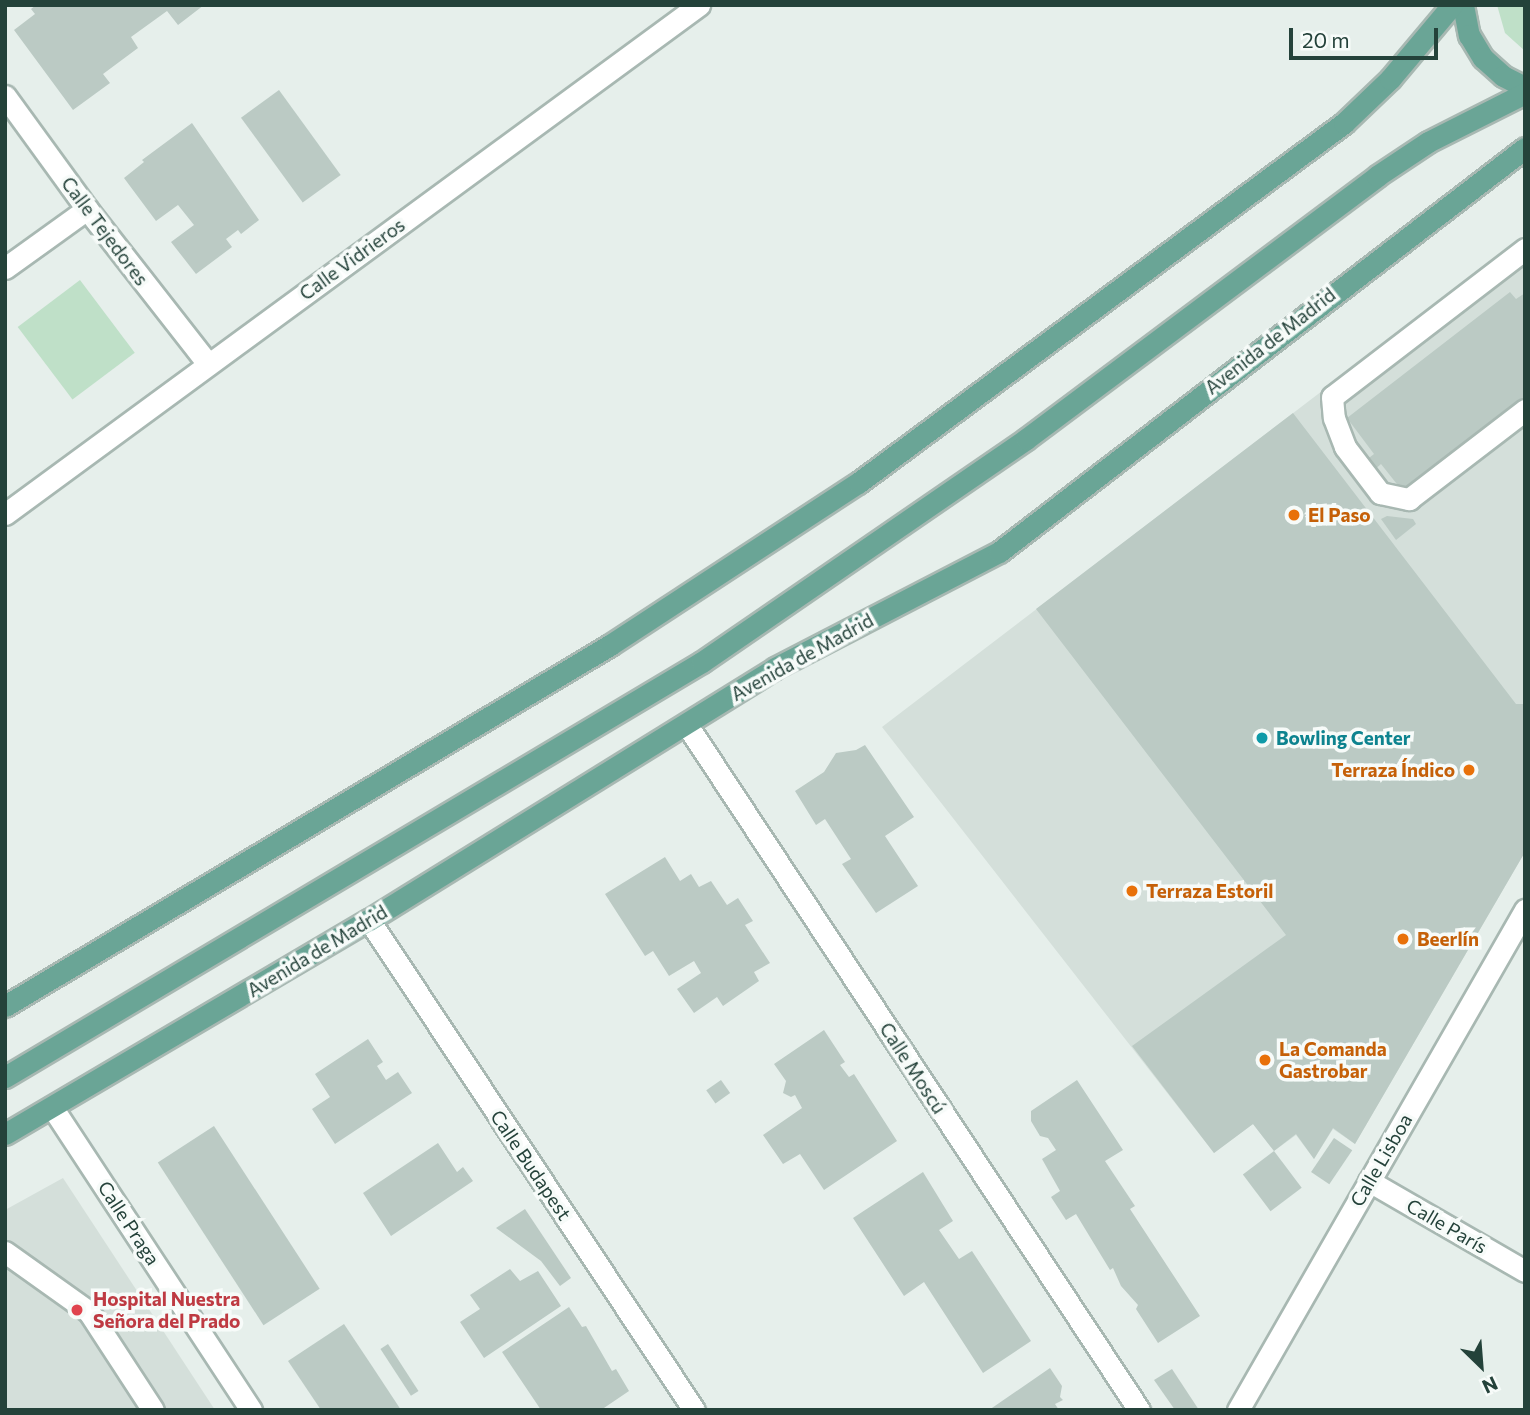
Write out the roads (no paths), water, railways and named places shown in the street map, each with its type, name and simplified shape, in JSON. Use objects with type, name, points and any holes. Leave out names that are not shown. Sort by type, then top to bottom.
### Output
[{"type":"main road","points":[[5,1006],[610,645],[858,483],[1344,123],[1391,79],[1452,5]]},
{"type":"main road","points":[[1463,5],[1469,35],[1483,58],[1503,76],[1525,87]]},
{"type":"main road","points":[[5,1077],[702,662],[1026,439],[1377,176],[1438,136],[1525,93]]},
{"type":"main road","name":"Avenida de Madrid","points":[[5,1134],[369,920],[775,668],[999,552],[1525,148]]},
{"type":"street","name":"Calle Vidrieros","points":[[5,514],[699,5]]},
{"type":"street","name":"Calle Tejedores","points":[[5,96],[87,209],[208,364]]},
{"type":"street","points":[[5,268],[87,209]]},
{"type":"street","points":[[1525,249],[1332,397],[1334,418],[1345,447],[1380,493],[1409,499],[1525,410]]},
{"type":"street","name":"Calle Moscú","points":[[687,725],[1139,1410]]},
{"type":"street","name":"Calle Lisboa","points":[[1238,1410],[1525,910]]},
{"type":"street","name":"Calle Budapest","points":[[369,920],[694,1410]]},
{"type":"street","name":"Calle Praga","points":[[52,1107],[251,1410]]},
{"type":"street","name":"Calle París","points":[[1369,1181],[1525,1271]]},
{"type":"street","points":[[5,1252],[89,1312],[153,1410]]},
{"type":"place","name":"El Paso","points":[[1294,515]]},
{"type":"place","name":"Bowling Center","points":[[1262,738]]},
{"type":"place","name":"Terraza Índico","points":[[1469,770]]},
{"type":"place","name":"Terraza Estoril","points":[[1132,891]]},
{"type":"place","name":"Beerlín","points":[[1403,939]]},
{"type":"place","name":"La Comanda Gastrobar","points":[[1265,1060]]},
{"type":"place","name":"Hospital Nuestra Señora del Prado","points":[[77,1310]]}]
